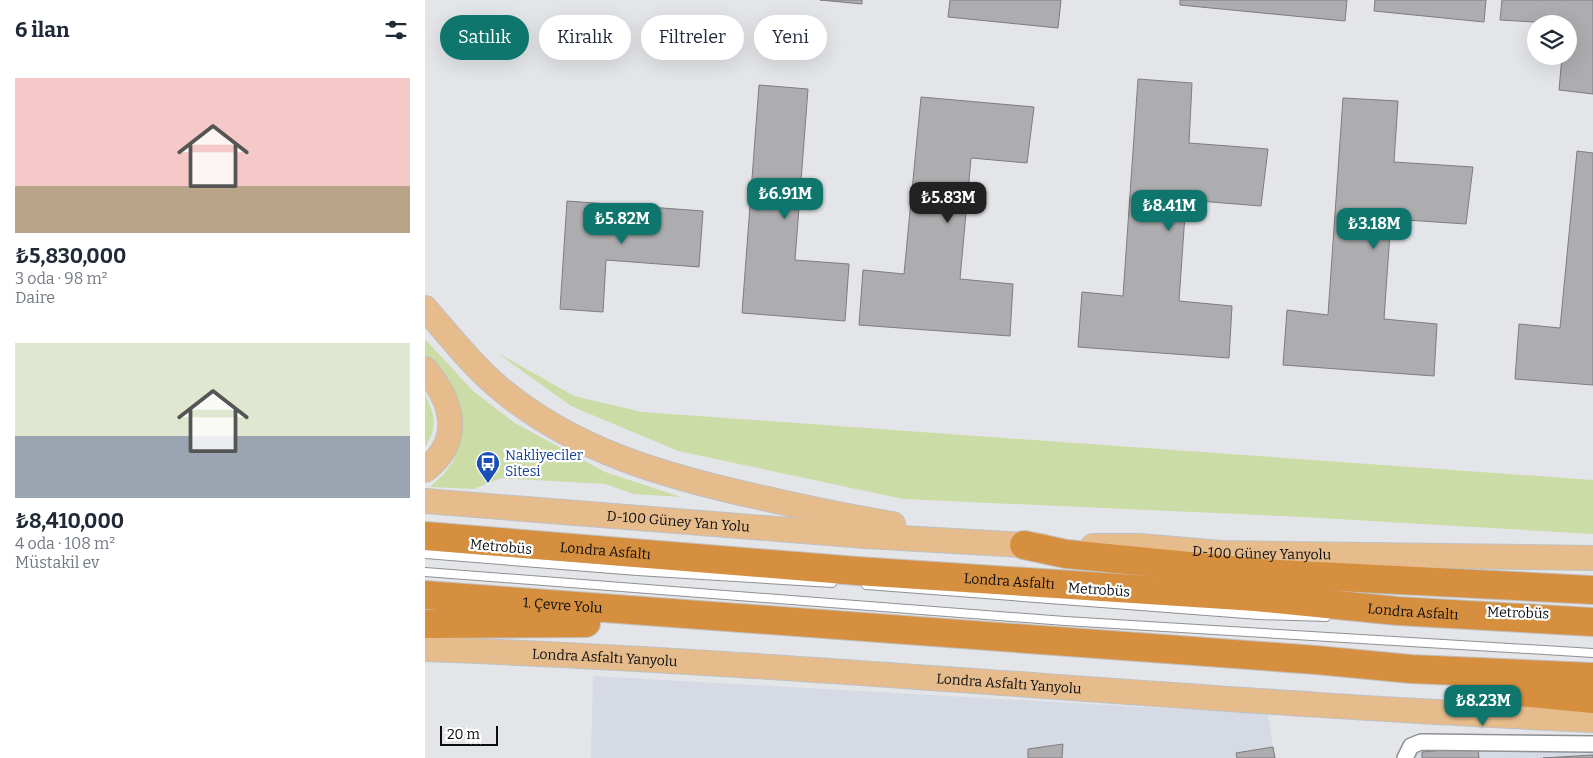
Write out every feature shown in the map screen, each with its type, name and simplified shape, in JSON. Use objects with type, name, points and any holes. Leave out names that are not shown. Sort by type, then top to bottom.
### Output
[{"type":"highway","name":"Londra Asfaltı","points":[[425,536],[866,572],[1256,597],[1398,611],[1593,622]]},
{"type":"highway","points":[[1024,546],[1066,554],[1261,573],[1593,590]]},
{"type":"highway","name":"1. Çevre Yolu","points":[[425,595],[699,615]]},
{"type":"highway","points":[[425,624],[634,624],[699,615],[1316,660],[1411,669],[1593,677]]},
{"type":"highway","points":[[1316,660],[1373,675],[1437,685],[1593,700]]},
{"type":"main road","points":[[425,308],[496,386],[558,429],[587,444],[623,460],[665,474],[800,506],[911,528],[931,538]]},
{"type":"main road","points":[[425,369],[444,395],[450,413],[450,433],[445,451],[425,470]]},
{"type":"main road","name":"D-100 Güney Yan Yolu","points":[[425,501],[865,536],[931,538]]},
{"type":"main road","name":"D-100 Güney Yanyolu","points":[[931,538],[1024,546],[1141,546],[1221,553],[1593,558]]},
{"type":"main road","name":"Londra Asfaltı Yanyolu","points":[[425,649],[650,659],[1403,712],[1593,720]]},
{"type":"street","points":[[1405,758],[1411,746],[1421,742],[1593,744]]},
{"type":"lane","name":"Metrobüs","points":[[425,554],[637,571],[837,583]]},
{"type":"lane","points":[[425,572],[1065,621],[1593,653]]},
{"type":"lane","name":"Metrobüs","points":[[857,584],[1259,615],[1335,618]]},
{"type":"lane","name":"Metrobüs","points":[[1455,623],[1593,627]]},
{"type":"shaded area","points":[[593,676],[1268,714],[1275,758],[591,758]]},
{"type":"shaded area","points":[[1403,744],[1593,752],[1593,758],[1400,758]]},
{"type":"green space","points":[[425,339],[473,391],[515,423],[605,472],[681,497],[634,494],[605,484],[501,478],[474,489],[430,487],[443,475],[454,460],[460,438],[439,371],[425,357]]},
{"type":"green space","points":[[496,352],[574,396],[642,412],[1593,480],[1593,534],[1303,517],[903,499],[678,451],[571,406]]},
{"type":"green space","points":[[425,394],[434,421],[432,433],[425,447]]},
{"type":"building","points":[[820,0],[862,0],[862,4]]},
{"type":"building","points":[[950,0],[1061,0],[1058,28],[948,17]]},
{"type":"building","points":[[1180,0],[1347,0],[1345,21],[1180,5]]},
{"type":"building","points":[[1375,0],[1486,0],[1484,22],[1374,11]]},
{"type":"building","points":[[1502,0],[1593,0],[1593,94],[1559,90],[1561,65],[1577,65],[1577,15],[1527,15],[1527,22],[1500,20]]},
{"type":"building","points":[[1138,79],[1192,83],[1189,143],[1268,149],[1261,206],[1186,200],[1179,301],[1232,306],[1229,358],[1078,347],[1082,292],[1123,296]]},
{"type":"building","points":[[759,85],[808,89],[795,260],[849,264],[845,321],[742,313]]},
{"type":"building","points":[[921,97],[1034,107],[1027,163],[971,158],[960,279],[1013,284],[1010,336],[859,325],[863,270],[904,274]]},
{"type":"building","points":[[1343,98],[1398,101],[1394,162],[1473,167],[1466,224],[1391,219],[1384,319],[1437,324],[1434,376],[1283,365],[1287,310],[1328,315]]},
{"type":"building","points":[[1577,151],[1593,153],[1593,385],[1515,379],[1519,324],[1560,328]]},
{"type":"building","points":[[567,201],[703,211],[699,267],[606,260],[603,312],[560,309]]},
{"type":"building","points":[[1063,744],[1062,758],[1028,758],[1028,749]]},
{"type":"building","points":[[1273,747],[1275,758],[1237,758],[1236,753]]},
{"type":"building","points":[[1478,747],[1479,758],[1422,758],[1422,752]]},
{"type":"building","points":[[1593,755],[1593,758],[1543,758]]},
{"type":"place","name":"Nakliyeciler Sitesi","points":[[488,484]]}]
